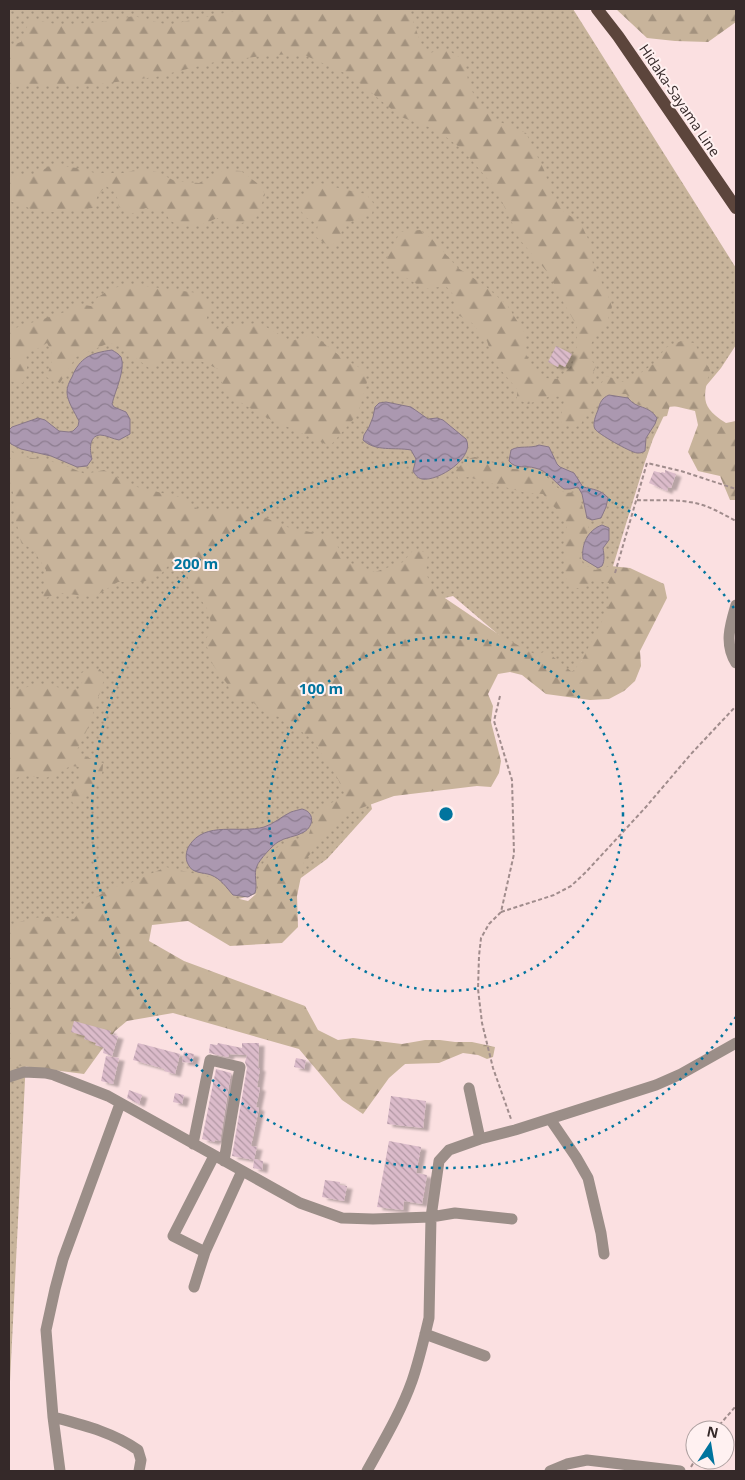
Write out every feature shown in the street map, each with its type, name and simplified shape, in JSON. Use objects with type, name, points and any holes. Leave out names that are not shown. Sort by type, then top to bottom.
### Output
[{"type":"main road","name":"Hidaka-Sayama Line","points":[[597,9],[618,36],[736,208]]},
{"type":"street","points":[[736,605],[729,627],[729,639],[731,655],[736,664]]},
{"type":"street","points":[[367,1471],[399,1411],[411,1382],[425,1334],[428,1318],[431,1217],[439,1161],[449,1150],[480,1139],[515,1130],[656,1085],[681,1074],[736,1043]]},
{"type":"street","points":[[193,1144],[210,1060],[240,1067],[219,1158],[173,1236],[205,1252]]},
{"type":"street","points":[[9,1077],[24,1072],[45,1073],[108,1096],[300,1203],[342,1218],[431,1217],[455,1213],[512,1219]]},
{"type":"street","points":[[469,1088],[480,1139]]},
{"type":"street","points":[[60,1471],[53,1417],[46,1330],[63,1259],[120,1104]]},
{"type":"street","points":[[550,1119],[588,1178],[604,1254]]},
{"type":"street","points":[[194,1287],[205,1252],[242,1171]]},
{"type":"street","points":[[425,1334],[485,1356]]},
{"type":"street","points":[[53,1417],[97,1429],[126,1442],[138,1450],[141,1460],[139,1471]]},
{"type":"street","points":[[550,1471],[567,1464],[587,1460],[680,1471]]},
{"type":"path","points":[[615,573],[648,463],[681,471],[736,489]]},
{"type":"path","points":[[637,500],[690,502],[712,508],[736,521]]},
{"type":"path","points":[[500,696],[494,721],[512,780],[514,841],[512,870],[501,912]]},
{"type":"path","points":[[515,1130],[493,1068],[482,1023],[478,988],[481,938],[489,924],[501,912],[554,895],[581,877],[736,706]]},
{"type":"path","points":[[724,1420],[736,1406]]},
{"type":"green space","points":[[9,9],[573,9],[736,268],[736,345],[721,368],[690,405],[668,407],[645,462],[610,576],[631,579],[573,676],[520,653],[453,596],[329,626],[372,809],[327,859],[294,883],[31,959],[9,1402]]},
{"type":"green space","points":[[244,9],[409,9],[420,41],[427,54],[445,48],[465,61],[469,87],[491,118],[526,133],[544,170],[551,192],[564,212],[580,222],[591,245],[593,264],[612,307],[608,319],[591,344],[592,361],[596,366],[588,386],[599,386],[607,376],[623,382],[656,362],[665,348],[681,341],[694,343],[710,370],[705,395],[708,407],[726,423],[736,421],[736,500],[730,500],[720,476],[698,471],[688,452],[698,425],[695,411],[670,405],[667,416],[661,417],[656,411],[636,404],[626,394],[606,394],[588,409],[581,424],[576,427],[561,424],[565,397],[551,396],[528,404],[517,399],[517,389],[494,362],[487,341],[472,323],[453,312],[455,297],[446,286],[425,289],[393,270],[387,258],[400,232],[420,230],[432,239],[458,268],[484,285],[507,305],[524,332],[524,350],[532,367],[543,378],[558,379],[572,365],[577,346],[577,326],[549,274],[520,240],[496,189],[463,150],[437,130],[401,117],[351,76],[302,54],[269,55],[215,62],[155,77],[93,85],[9,87],[9,46],[21,42],[30,19],[60,25],[102,22],[134,16],[168,25]]},
{"type":"green space","points":[[616,9],[736,9],[736,22],[708,42],[647,38]]},
{"type":"green space","points":[[51,165],[77,168],[95,173],[125,173],[141,168],[157,172],[175,181],[199,183],[224,170],[241,171],[257,183],[265,194],[255,220],[233,225],[217,218],[200,225],[182,226],[171,221],[165,211],[146,208],[131,214],[119,207],[116,193],[106,186],[98,195],[93,208],[54,212],[34,211],[9,201],[9,173],[31,175]]},
{"type":"green space","points":[[320,183],[366,194],[374,204],[372,214],[344,224],[338,243],[327,245],[316,237],[318,224],[303,216],[300,203],[307,191]]},
{"type":"green space","points":[[129,284],[198,293],[210,304],[206,322],[215,330],[259,323],[291,341],[314,334],[325,345],[364,370],[367,382],[358,414],[330,446],[263,416],[225,393],[218,369],[196,359],[163,360],[149,368],[120,346],[109,343],[76,357],[60,383],[46,377],[52,360],[47,343],[37,349],[26,352],[27,368],[23,383],[9,381],[9,330],[71,310],[79,304],[96,307],[97,298],[110,289]]},
{"type":"green space","points":[[9,451],[25,457],[47,460],[85,474],[104,470],[133,486],[183,498],[200,511],[245,509],[287,527],[333,537],[345,561],[375,572],[403,562],[415,548],[428,554],[426,574],[436,592],[501,636],[536,655],[546,651],[572,672],[581,662],[608,609],[609,583],[593,580],[584,588],[574,588],[566,578],[563,547],[567,525],[564,516],[543,494],[526,493],[468,477],[458,479],[456,470],[467,459],[475,457],[513,469],[531,470],[545,475],[565,493],[578,492],[589,529],[579,553],[583,564],[595,570],[611,566],[630,568],[664,584],[667,598],[640,651],[641,666],[635,681],[624,691],[609,699],[590,700],[546,694],[522,675],[510,672],[498,674],[488,694],[493,706],[491,722],[501,761],[499,773],[491,787],[477,786],[394,796],[353,811],[330,828],[304,862],[297,896],[298,927],[282,943],[230,946],[188,921],[152,925],[149,941],[184,961],[305,1006],[318,1030],[338,1040],[353,1038],[402,1044],[425,1040],[472,1042],[495,1047],[493,1057],[487,1059],[478,1055],[463,1053],[439,1063],[405,1064],[389,1078],[363,1114],[342,1100],[299,1049],[173,1013],[127,1021],[115,1031],[84,1074],[14,1065],[9,1068],[9,926],[41,917],[74,919],[85,905],[110,888],[130,883],[166,867],[213,878],[231,897],[248,901],[257,893],[259,868],[276,848],[309,834],[318,814],[331,803],[345,795],[338,779],[312,739],[288,726],[279,717],[262,711],[251,700],[239,702],[231,695],[228,685],[213,665],[205,641],[212,628],[208,610],[190,584],[184,566],[175,558],[161,574],[143,582],[118,582],[94,597],[60,593],[43,599],[46,570],[34,551],[21,542],[9,478]]},
{"type":"green space","points":[[88,669],[100,669],[105,677],[89,726],[76,752],[103,763],[101,778],[95,788],[73,804],[72,793],[81,779],[81,767],[71,766],[46,778],[22,775],[9,782],[9,691],[41,684],[72,690],[82,688],[80,674]]},
{"type":"water","points":[[112,350],[121,357],[122,368],[112,404],[114,407],[126,412],[130,419],[130,434],[119,440],[102,435],[96,436],[93,438],[91,445],[92,459],[87,466],[77,467],[51,456],[21,449],[11,444],[9,441],[9,430],[12,427],[38,418],[45,420],[59,431],[73,431],[78,426],[79,421],[67,396],[67,388],[75,370],[87,357]]},
{"type":"water","points":[[609,395],[628,398],[631,402],[650,411],[657,418],[646,438],[645,451],[637,453],[628,450],[595,429],[594,422],[600,405],[603,399]]},
{"type":"water","points":[[386,402],[411,407],[428,419],[437,418],[443,420],[466,439],[468,446],[466,453],[454,467],[437,477],[422,479],[417,477],[413,471],[416,459],[411,450],[379,448],[363,440],[373,417],[375,407],[379,403]]},
{"type":"water","points":[[539,445],[549,447],[557,464],[574,473],[583,487],[606,495],[608,498],[601,518],[592,520],[587,518],[582,494],[578,487],[564,489],[539,469],[518,466],[509,461],[511,450]]},
{"type":"water","points":[[602,525],[609,528],[609,540],[603,548],[603,564],[598,568],[583,559],[583,548],[589,534]]},
{"type":"water","points":[[302,809],[311,816],[310,826],[301,834],[278,842],[266,853],[256,869],[255,893],[248,897],[233,895],[218,879],[192,870],[186,860],[189,846],[204,833],[213,830],[264,827],[291,812]]},
{"type":"building","points":[[556,346],[572,354],[565,367],[559,364],[558,367],[548,362]]},
{"type":"building","points":[[665,470],[676,474],[671,488],[668,487],[667,491],[649,483],[654,471],[665,473]]},
{"type":"building","points":[[74,1021],[111,1031],[110,1034],[118,1036],[112,1056],[103,1053],[104,1048],[95,1045],[96,1043],[84,1039],[85,1036],[71,1032]]},
{"type":"building","points":[[138,1043],[180,1054],[175,1074],[164,1071],[165,1069],[133,1060]]},
{"type":"building","points":[[218,1043],[242,1048],[242,1043],[259,1043],[258,1068],[260,1068],[257,1087],[260,1088],[256,1107],[259,1108],[251,1146],[257,1147],[254,1159],[263,1161],[262,1170],[253,1168],[254,1160],[232,1156],[247,1068],[245,1062],[247,1055],[229,1054],[228,1057],[209,1053],[210,1044],[217,1045]]},
{"type":"building","points":[[184,1052],[194,1054],[192,1063],[182,1062]]},
{"type":"building","points":[[106,1056],[119,1058],[113,1084],[101,1081]]},
{"type":"building","points":[[296,1058],[306,1060],[304,1069],[294,1067]]},
{"type":"building","points":[[216,1069],[231,1073],[220,1141],[215,1140],[214,1142],[202,1139]]},
{"type":"building","points":[[129,1090],[142,1095],[139,1104],[127,1098]]},
{"type":"building","points":[[175,1093],[184,1095],[182,1104],[173,1102]]},
{"type":"building","points":[[391,1096],[426,1101],[423,1128],[387,1124]]},
{"type":"building","points":[[389,1141],[421,1147],[416,1173],[427,1175],[422,1204],[404,1201],[403,1210],[377,1207]]},
{"type":"building","points":[[325,1180],[340,1182],[340,1185],[347,1186],[344,1201],[322,1197]]}]
